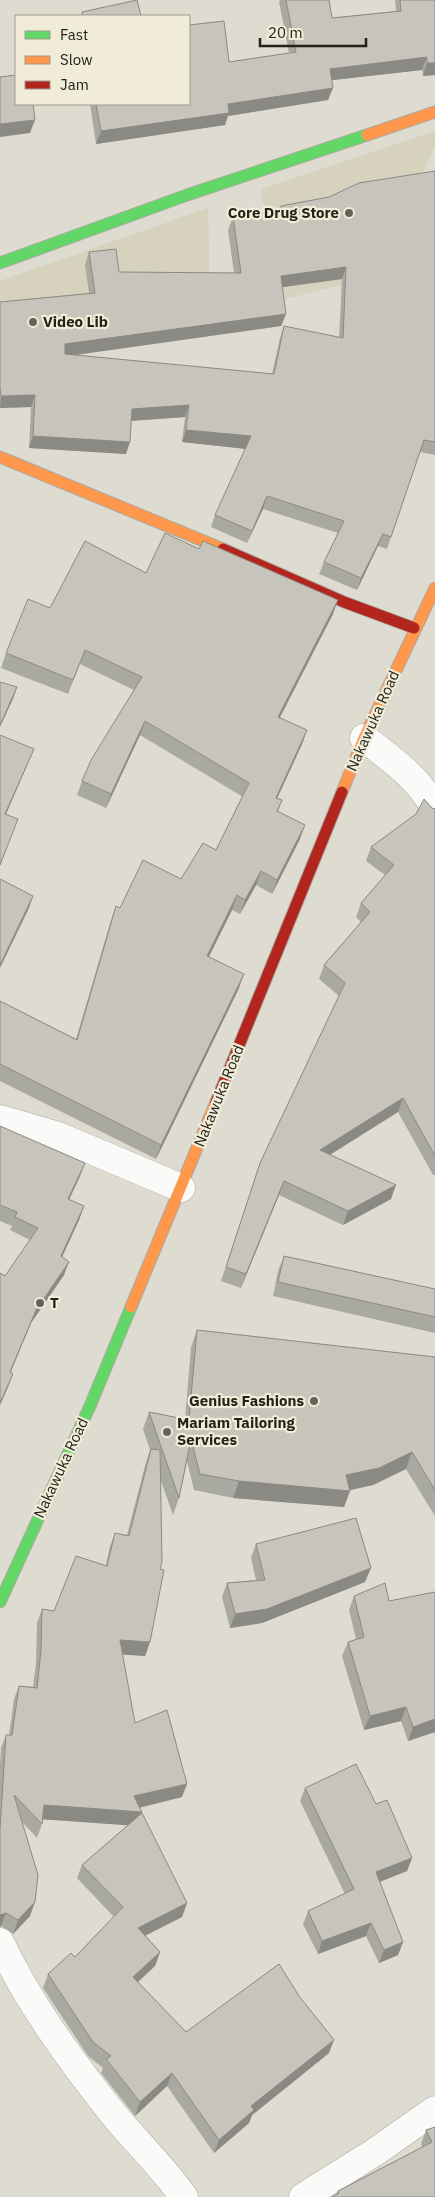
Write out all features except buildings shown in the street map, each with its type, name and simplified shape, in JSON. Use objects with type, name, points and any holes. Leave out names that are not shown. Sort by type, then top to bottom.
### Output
[{"type":"main road","points":[[0,263],[187,195],[435,112]]},
{"type":"main road","points":[[0,457],[213,545],[344,602],[414,628]]},
{"type":"main road","name":"Nakawuka Road","points":[[0,1602],[90,1406],[364,738],[414,628],[435,588]]},
{"type":"street","points":[[364,738],[400,766],[429,797],[435,809]]},
{"type":"street","points":[[0,1119],[58,1136],[181,1188]]},
{"type":"street","points":[[0,1942],[11,1965],[54,2034],[111,2111],[184,2197]]},
{"type":"street","points":[[303,2197],[375,2152],[435,2110]]},
{"type":"shaded area","points":[[435,131],[435,146],[418,184],[396,271],[278,301],[261,189]]},
{"type":"shaded area","points":[[208,208],[211,333],[0,354],[0,281]]},
{"type":"traffic: fast","points":[[0,263],[187,195],[367,135]]},
{"type":"traffic: fast","points":[[0,1602],[90,1406],[131,1307]]},
{"type":"traffic: slow","points":[[367,135],[435,112]]},
{"type":"traffic: slow","points":[[0,457],[223,549]]},
{"type":"traffic: slow","points":[[342,792],[364,738],[435,588]]},
{"type":"traffic: slow","points":[[131,1307],[216,1102]]},
{"type":"traffic: jam","points":[[223,549],[344,602],[414,628]]},
{"type":"traffic: jam","points":[[216,1102],[342,792]]},
{"type":"place","name":"Core Drug Store","points":[[349,213]]},
{"type":"place","name":"Video Lib","points":[[33,322]]},
{"type":"place","name":"T","points":[[40,1303]]},
{"type":"place","name":"Genius Fashions","points":[[314,1401]]},
{"type":"place","name":"Mariam Tailoring Services","points":[[167,1432]]}]
